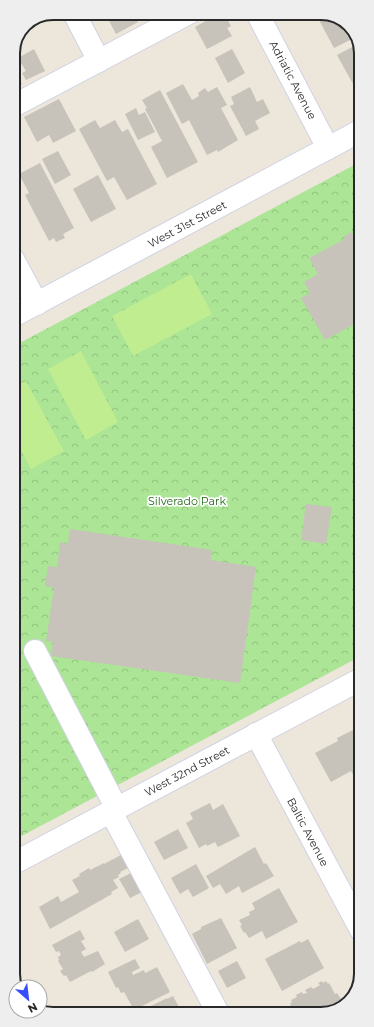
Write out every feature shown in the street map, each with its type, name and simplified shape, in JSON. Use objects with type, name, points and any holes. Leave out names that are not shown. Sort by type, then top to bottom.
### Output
[{"type":"street","points":[[78,20],[99,61]]},
{"type":"street","points":[[20,102],[176,20]]},
{"type":"street","name":"Adriatic Avenue","points":[[261,20],[328,148]]},
{"type":"street","name":"West 31st Street","points":[[20,313],[354,134]]},
{"type":"street","points":[[20,272],[37,304]]},
{"type":"street","points":[[35,651],[114,810],[215,1007]]},
{"type":"street","name":"West 32nd Street","points":[[20,861],[354,682]]},
{"type":"street","name":"Baltic Avenue","points":[[256,734],[354,917]]},
{"type":"green space","name":"Silverado Park","points":[[354,165],[354,660],[20,837],[20,343]]},
{"type":"green space","points":[[191,274],[212,314],[133,356],[112,316]]},
{"type":"green space","points":[[81,351],[118,422],[86,440],[48,369]]},
{"type":"green space","points":[[26,381],[64,451],[31,469],[20,448],[20,384]]},
{"type":"building","points":[[109,20],[137,20],[138,22],[116,34]]},
{"type":"building","points":[[208,20],[228,20],[231,26],[227,28],[232,36],[207,49],[195,27]]},
{"type":"building","points":[[319,20],[333,23],[346,31],[350,40],[334,48]]},
{"type":"building","points":[[353,47],[354,86],[337,55]]},
{"type":"building","points":[[34,49],[45,71],[26,80],[22,73],[26,71],[20,61],[20,57]]},
{"type":"building","points":[[232,49],[245,73],[228,83],[215,58]]},
{"type":"building","points":[[183,84],[192,100],[199,96],[198,93],[205,88],[208,92],[217,87],[227,105],[221,108],[238,140],[218,152],[217,150],[207,155],[189,120],[182,124],[166,93]]},
{"type":"building","points":[[250,87],[257,102],[263,99],[270,113],[255,121],[259,129],[246,136],[230,106],[234,104],[231,97]]},
{"type":"building","points":[[160,90],[198,162],[167,178],[151,147],[162,141],[145,109],[147,108],[142,100]]},
{"type":"building","points":[[59,99],[76,131],[53,143],[49,135],[37,142],[24,117]]},
{"type":"building","points":[[136,108],[139,115],[145,112],[155,132],[138,140],[125,114]]},
{"type":"building","points":[[95,120],[100,128],[115,120],[122,132],[128,129],[157,184],[127,200],[114,177],[107,181],[79,129]]},
{"type":"building","points":[[58,151],[71,175],[55,184],[42,159]]},
{"type":"building","points":[[40,163],[74,228],[63,234],[65,238],[56,242],[54,238],[49,241],[25,195],[29,193],[20,173]]},
{"type":"building","points":[[98,175],[116,209],[91,222],[73,189]]},
{"type":"building","points":[[351,232],[354,234],[354,324],[325,340],[301,298],[310,293],[304,282],[318,274],[309,258],[345,239],[344,236]]},
{"type":"building","points":[[306,504],[332,507],[326,544],[301,540]]},
{"type":"building","points":[[70,529],[212,550],[211,560],[256,567],[240,683],[51,656],[53,642],[46,641],[54,588],[45,586],[48,566],[57,567],[60,542],[68,544]]},
{"type":"building","points":[[354,730],[354,776],[351,771],[331,782],[315,753],[338,741],[337,738]]},
{"type":"building","points":[[210,803],[213,810],[223,804],[240,836],[218,847],[215,842],[207,846],[206,844],[199,848],[186,823],[193,819],[190,813]]},
{"type":"building","points":[[178,829],[188,848],[164,860],[154,842]]},
{"type":"building","points":[[255,847],[264,864],[266,863],[274,876],[242,893],[239,886],[226,894],[220,884],[213,888],[206,876]]},
{"type":"building","points":[[121,855],[128,868],[120,872],[121,873],[118,875],[119,877],[113,880],[118,888],[111,892],[112,894],[50,929],[39,907],[58,896],[61,902],[79,892],[72,880],[80,876],[79,874],[89,868],[90,870]]},
{"type":"building","points":[[196,864],[209,888],[193,897],[188,889],[180,894],[171,878]]},
{"type":"building","points":[[133,872],[144,891],[130,898],[119,879]]},
{"type":"building","points":[[279,888],[298,922],[266,939],[262,931],[249,938],[240,926],[242,925],[239,920],[250,915],[249,912],[255,909],[252,903]]},
{"type":"building","points":[[221,918],[237,948],[207,964],[192,934],[201,929],[201,927]]},
{"type":"building","points":[[138,919],[149,939],[125,952],[114,932]]},
{"type":"building","points":[[80,930],[85,939],[81,941],[86,949],[81,952],[84,957],[98,951],[105,964],[70,982],[66,975],[64,976],[60,971],[63,969],[58,961],[58,957],[61,955],[59,951],[56,952],[52,945]]},
{"type":"building","points":[[308,939],[324,968],[282,991],[265,959],[300,941],[301,943]]},
{"type":"building","points":[[135,959],[140,968],[132,972],[133,975],[144,970],[145,973],[157,967],[170,992],[140,1007],[132,1007],[124,992],[121,993],[118,987],[116,988],[108,972]]},
{"type":"building","points":[[237,961],[246,978],[227,988],[218,971]]},
{"type":"building","points":[[322,981],[323,983],[326,981],[328,984],[329,983],[335,994],[337,993],[341,999],[335,1004],[329,1006],[292,1007],[290,1004],[292,1002],[291,1000],[297,997],[296,995],[302,992],[303,994],[307,993],[305,990],[311,987],[313,989],[320,985],[318,983]]},
{"type":"building","points":[[173,996],[179,1007],[149,1007],[167,998]]}]
